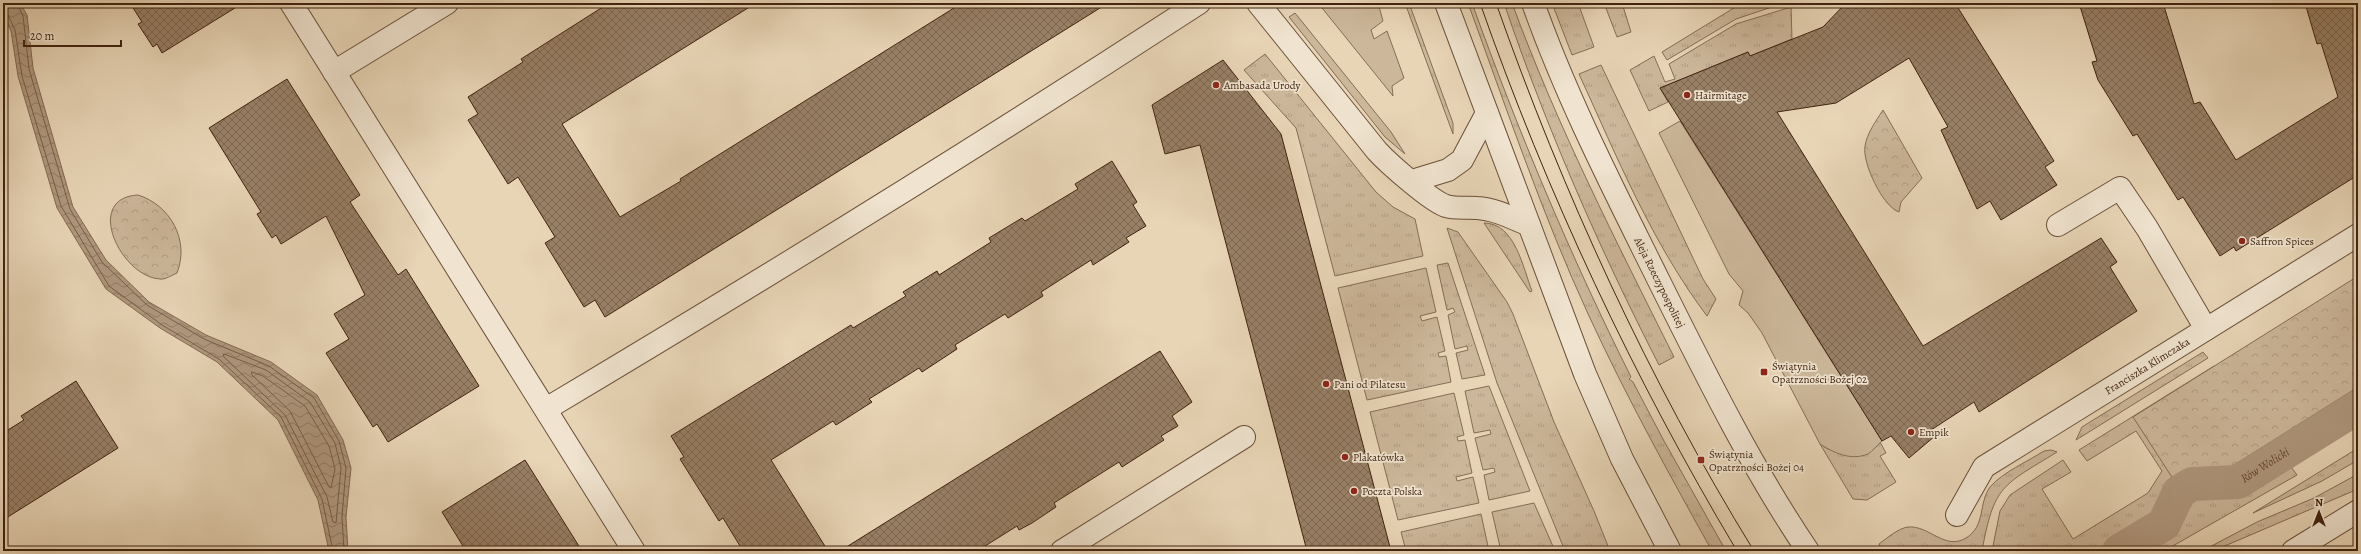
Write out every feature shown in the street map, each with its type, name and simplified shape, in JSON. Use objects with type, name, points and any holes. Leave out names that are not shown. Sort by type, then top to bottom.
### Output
[{"type":"street","points":[[291,3],[634,551]]},
{"type":"street","points":[[334,72],[447,3]]},
{"type":"street","points":[[546,410],[884,205],[1199,3]]},
{"type":"street","points":[[1258,3],[1377,151],[1394,168],[1436,201],[1446,206],[1490,210],[1529,225]]},
{"type":"street","points":[[1446,3],[1599,406],[1626,466],[1670,551]]},
{"type":"street","name":"Aleja Rzeczypospolitej","points":[[1533,3],[1585,130],[1715,392],[1753,463],[1808,551]]},
{"type":"street","points":[[1412,181],[1448,170],[1462,160],[1487,113]]},
{"type":"street","points":[[2058,225],[2120,188],[2147,228],[2206,329]]},
{"type":"street","name":"Franciszka Klimczaka","points":[[1957,516],[1984,467],[2358,235]]},
{"type":"street","points":[[1062,551],[1244,437]]},
{"type":"street","points":[[2294,551],[2358,511]]},
{"type":"green space","points":[[1318,3],[1378,3],[1383,21],[1371,30],[1374,39],[1387,31],[1404,78],[1392,86],[1393,96]]},
{"type":"green space","points":[[1405,3],[1409,3],[1453,123],[1453,134]]},
{"type":"green space","points":[[1468,3],[1472,3],[1526,145],[1566,239],[1631,377],[1629,379],[1633,382],[1664,441],[1726,551],[1712,551],[1664,464],[1603,346],[1572,278],[1540,200]]},
{"type":"green space","points":[[1504,3],[1512,3],[1548,94],[1588,183],[1674,357],[1659,365],[1615,277],[1575,187],[1520,49]]},
{"type":"green space","points":[[1552,3],[1578,3],[1594,47],[1572,55]]},
{"type":"green space","points":[[1604,3],[1622,3],[1631,32],[1617,37]]},
{"type":"green space","points":[[1742,3],[1784,3],[1736,19],[1667,60],[1662,52]]},
{"type":"green space","points":[[1791,7],[1792,39],[1750,56],[1748,52],[1660,88],[1668,102],[1649,111],[1630,70],[1654,56],[1665,82],[1675,79],[1669,64],[1736,24]]},
{"type":"green space","points":[[1295,13],[1391,132],[1405,154],[1385,137],[1289,17]]},
{"type":"green space","points":[[1265,54],[1376,192],[1393,207],[1415,219],[1423,256],[1335,276],[1296,128],[1244,70]]},
{"type":"green space","points":[[1601,65],[1703,279],[1716,299],[1707,316],[1687,288],[1652,229],[1579,74]]},
{"type":"green space","points":[[1883,110],[1922,178],[1901,202],[1899,212],[1887,202],[1880,193],[1870,173],[1865,154],[1865,146],[1868,136]]},
{"type":"green space","points":[[1680,121],[1882,441],[1868,454],[1855,457],[1843,455],[1820,444],[1762,333],[1748,313],[1739,305],[1743,291],[1729,274],[1659,133]]},
{"type":"green space","points":[[138,195],[149,200],[168,215],[179,236],[181,248],[177,273],[166,278],[160,279],[146,275],[132,265],[121,252],[114,237],[111,222],[113,209],[122,199]]},
{"type":"green space","points":[[1484,223],[1495,225],[1503,230],[1510,238],[1521,259],[1532,291],[1530,292]]},
{"type":"green space","points":[[1447,228],[1458,232],[1507,302],[1513,314],[1554,422],[1594,511],[1610,551],[1565,551],[1497,383]]},
{"type":"green space","points":[[1448,263],[1485,375],[1462,379],[1456,353],[1468,350],[1467,346],[1455,349],[1448,315],[1455,312],[1453,308],[1447,310],[1437,265]]},
{"type":"green space","points":[[1426,268],[1436,312],[1420,316],[1422,321],[1437,317],[1445,351],[1438,353],[1439,357],[1446,356],[1451,382],[1367,400],[1338,288]]},
{"type":"green space","points":[[2358,276],[2358,387],[2218,475],[2192,475],[2177,485],[2133,417]]},
{"type":"green space","points":[[2203,352],[2208,358],[2076,440],[2082,427]]},
{"type":"green space","points":[[2214,366],[2271,441],[2217,475],[2195,478],[2176,490],[2166,508],[2096,551],[1992,551],[2000,511],[2010,495],[2063,460],[2071,472],[2042,489],[2073,539],[2148,493],[2162,471],[2136,431],[2087,461],[2079,450]]},
{"type":"green space","points":[[1489,386],[1530,491],[1489,500],[1484,475],[1495,472],[1494,468],[1483,470],[1475,438],[1491,434],[1490,430],[1474,433],[1465,391]]},
{"type":"green space","points":[[1454,393],[1464,435],[1457,437],[1458,441],[1465,440],[1472,473],[1456,477],[1457,481],[1473,477],[1479,503],[1398,520],[1370,412]]},
{"type":"green space","points":[[1880,442],[1886,453],[1880,456],[1896,482],[1867,500],[1853,499],[1820,444],[1828,449],[1875,448]]},
{"type":"green space","points":[[2358,448],[2358,460],[2322,481],[2253,513]]},
{"type":"green space","points":[[2051,450],[2057,452],[2012,481],[2003,490],[1991,512],[1982,551],[1882,551],[1879,544],[1897,531],[1908,527],[1916,527],[1944,540],[1958,541],[1966,538],[1972,533],[1979,521],[1984,500],[1990,487],[2002,477],[2044,451]]},
{"type":"green space","points":[[2285,459],[2297,475],[2164,551],[2138,551],[2169,532],[2181,498],[2197,485],[2203,484],[2231,492]]},
{"type":"green space","points":[[2358,474],[2358,489],[2213,551],[2202,551],[2257,522],[2314,498]]},
{"type":"green space","points":[[1534,503],[1555,551],[1501,551],[1492,512]]},
{"type":"green space","points":[[1481,514],[1489,551],[1406,551],[1401,532]]},
{"type":"water","points":[[3,3],[20,3],[27,15],[33,68],[73,207],[106,260],[149,302],[206,335],[271,362],[317,395],[343,440],[351,468],[346,517],[348,551],[329,551],[318,500],[278,420],[217,362],[160,328],[106,289],[57,208],[18,76],[11,31],[3,13]]},
{"type":"building","points":[[130,3],[243,3],[162,53],[157,44],[153,47],[138,24],[142,22]]},
{"type":"building","points":[[609,3],[756,3],[562,124],[620,217],[681,181],[680,179],[962,3],[1108,3],[605,317],[595,300],[584,307],[545,243],[555,237],[518,177],[508,184],[468,120],[478,114],[468,97],[523,62],[521,59]]},
{"type":"building","points":[[1846,3],[1955,3],[2054,161],[2045,167],[2057,185],[2001,220],[1990,201],[1977,209],[1941,130],[1948,127],[1909,58],[1836,103],[1777,112],[1923,346],[2101,238],[2117,262],[2110,267],[2137,311],[1979,412],[1974,402],[1931,430],[1935,436],[1909,458],[1891,436],[1882,441],[1660,88],[1748,52],[1750,56],[1823,27]]},
{"type":"building","points":[[2079,3],[2163,3],[2194,104],[2200,102],[2236,160],[2338,97],[2321,43],[2317,44],[2305,3],[2358,3],[2358,175],[2236,251],[2234,247],[2220,256],[2183,197],[2178,200],[2137,134],[2133,136],[2098,80],[2092,62],[2097,61]]},
{"type":"building","points":[[1223,60],[1281,134],[1391,551],[1307,551],[1200,145],[1165,154],[1152,105]]},
{"type":"building","points":[[287,79],[360,195],[350,202],[398,275],[406,269],[479,386],[388,442],[377,424],[373,427],[326,353],[349,339],[334,314],[365,295],[326,216],[281,244],[276,235],[272,238],[257,214],[261,212],[209,128]]},
{"type":"building","points":[[1112,161],[1137,202],[1133,205],[1146,226],[1126,238],[1129,242],[1093,265],[1091,260],[1041,292],[1043,296],[1008,318],[1005,314],[955,345],[957,349],[922,372],[919,368],[869,399],[872,402],[836,425],[833,421],[771,460],[828,551],[743,551],[723,518],[719,521],[680,459],[684,457],[671,436],[851,325],[853,328],[906,296],[903,292],[937,271],[939,275],[991,242],[989,238],[1022,218],[1025,221],[1078,189],[1075,184]]},
{"type":"building","points":[[1160,351],[1192,402],[1172,416],[1178,426],[1161,436],[1164,440],[1122,467],[1119,462],[1054,503],[1056,507],[1032,523],[1019,530],[1017,526],[977,551],[840,551]]},
{"type":"building","points":[[76,381],[118,448],[3,520],[3,433],[24,420],[21,416]]},
{"type":"building","points":[[525,460],[582,551],[466,551],[442,512]]},
{"type":"waterway","name":"Rów Wolicki","points":[[2119,551],[2164,524],[2179,492],[2192,484],[2238,482],[2358,407]]},
{"type":"tram line","points":[[1480,3],[1534,145],[1563,214],[1595,283],[1662,419],[1737,551]]},
{"type":"tram line","points":[[1496,3],[1550,145],[1610,284],[1678,420],[1754,551]]},
{"type":"place","name":"Ambasada Urody","points":[[1216,85]]},
{"type":"place","name":"Hairmitage","points":[[1687,95]]},
{"type":"place","name":"Saffron Spices","points":[[2242,241]]},
{"type":"place","name":"Świątynia Opatrzności Bożej 02","points":[[1764,372]]},
{"type":"place","name":"Pani od Pilatesu","points":[[1326,384]]},
{"type":"place","name":"Empik","points":[[1911,432]]},
{"type":"place","name":"Plakatówka","points":[[1345,457]]},
{"type":"place","name":"Świątynia Opatrzności Bożej 04","points":[[1701,460]]},
{"type":"place","name":"Poczta Polska","points":[[1354,491]]}]
